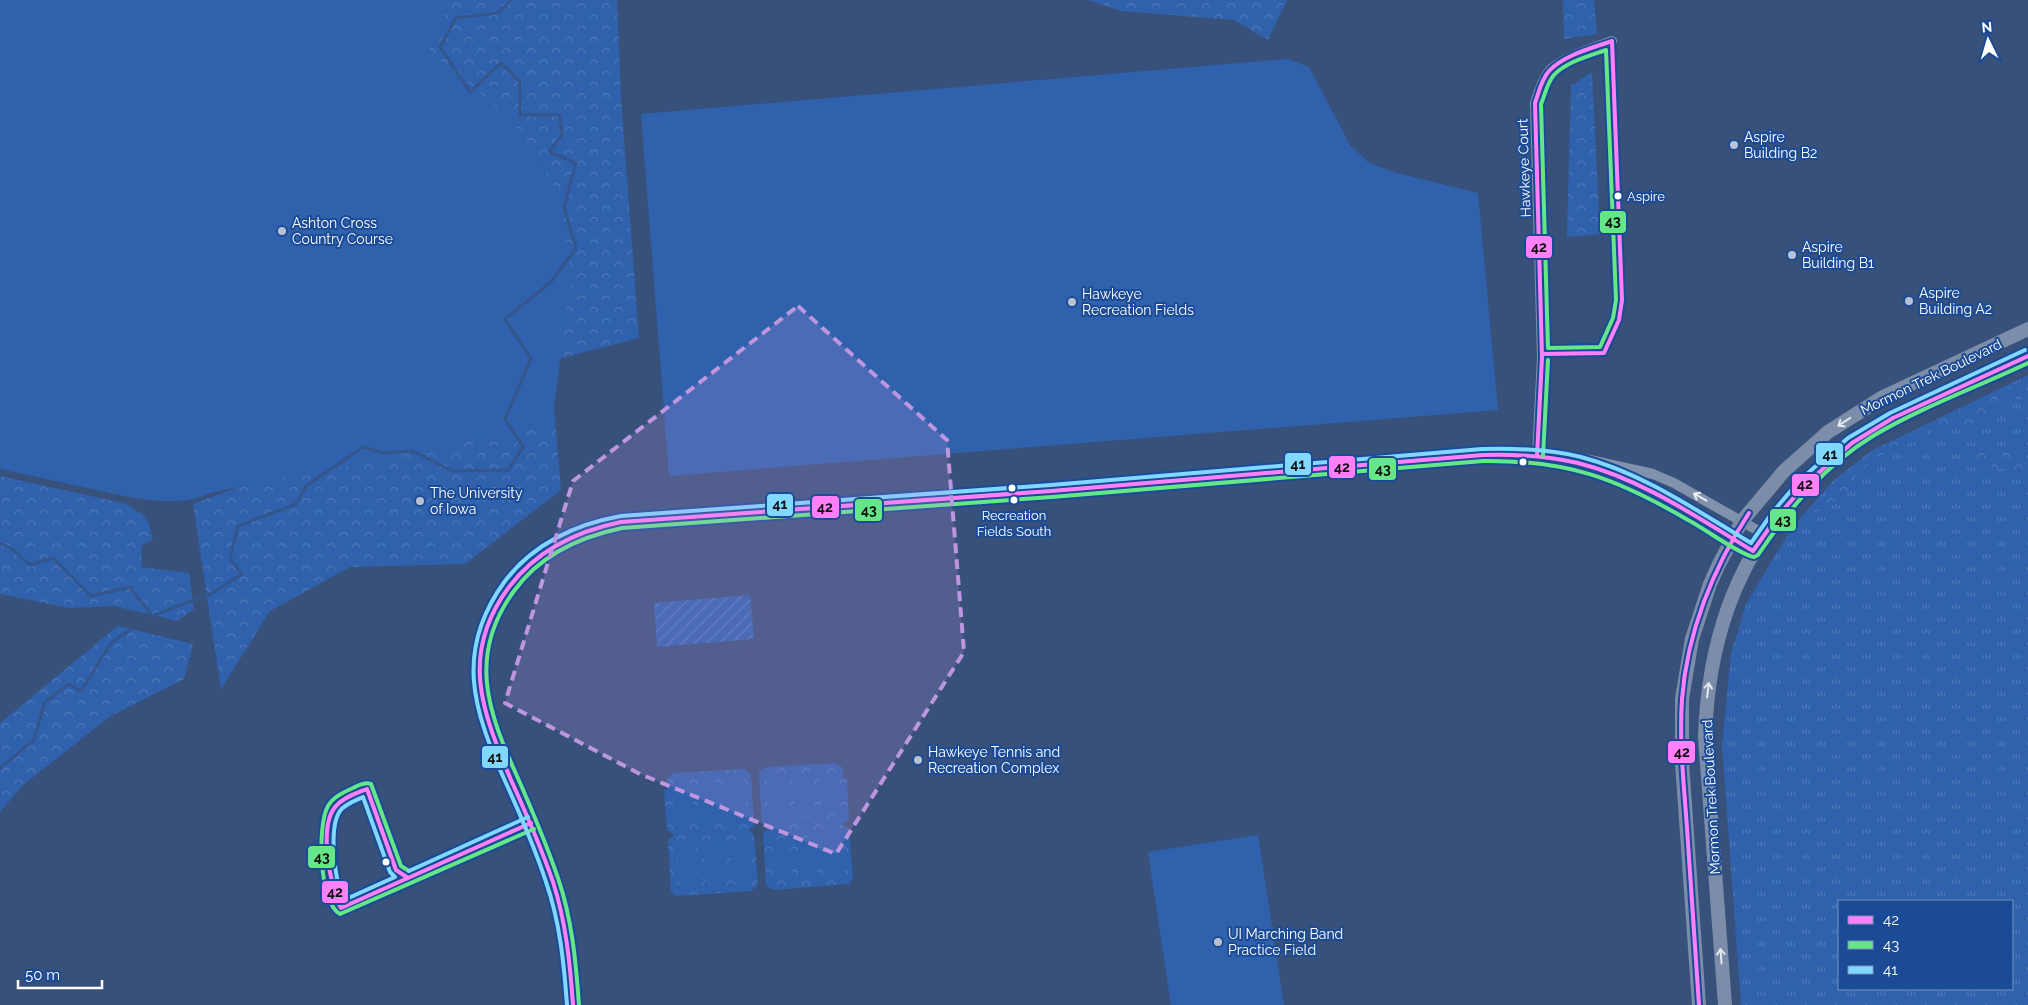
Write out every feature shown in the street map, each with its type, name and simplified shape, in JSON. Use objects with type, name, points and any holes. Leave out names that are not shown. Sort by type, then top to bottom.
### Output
[{"type":"main road","name":"Mormon Trek Boulevard","points":[[1699,1005],[1680,735],[1682,699],[1692,639],[1710,584],[1742,521],[1784,471],[1828,432],[1891,393],[2028,329]]},
{"type":"main road","name":"Mormon Trek Boulevard","points":[[1725,1005],[1706,753],[1706,703],[1720,629],[1732,593],[1764,534],[1812,476],[1842,450],[1862,436],[1901,414],[2028,356]]},
{"type":"street","name":"Hawkeye Court","points":[[1537,456],[1542,357],[1535,103],[1542,83],[1550,70],[1563,62],[1612,40]]},
{"type":"street","points":[[573,1005],[567,947],[554,886],[541,847],[491,732],[480,695],[479,676],[484,638],[496,605],[521,571],[548,548],[582,532],[602,525],[621,522],[1061,490],[1483,455],[1551,455],[1570,457],[1653,474],[1674,483],[1764,534]]},
{"type":"street","points":[[1537,456],[1583,465],[1616,476],[1657,496],[1754,551]]},
{"type":"highlighted area","points":[[798,306],[947,440],[964,652],[836,854],[640,774],[505,703],[573,481]]},
{"type":"green space","name":"Ashton Cross Country Course","points":[[0,0],[451,0],[429,51],[510,118],[556,189],[571,273],[552,425],[210,493],[181,501],[148,500],[130,497],[0,469]]},
{"type":"green space","points":[[310,0],[617,0],[621,99],[639,338],[550,361],[561,490],[465,564],[350,567],[270,611],[221,689],[193,504],[337,451]]},
{"type":"green space","points":[[1088,0],[1287,0],[1268,40],[1234,20],[1121,11]]},
{"type":"green space","points":[[1563,0],[1594,0],[1597,34],[1564,39]]},
{"type":"green space","name":"Hawkeye Recreation Fields","points":[[1288,59],[1309,67],[1350,145],[1368,162],[1393,172],[1478,193],[1498,410],[669,476],[641,114]]},
{"type":"green space","points":[[1592,72],[1600,234],[1567,237],[1571,86]]},
{"type":"green space","points":[[2028,375],[2028,1005],[1741,1005],[1722,745],[1731,654],[1746,604],[1791,529],[1833,481],[1871,451]]},
{"type":"green space","points":[[2028,378],[2028,399],[2016,399],[1985,421],[1933,430],[1898,450],[1877,457],[1855,477],[1845,496],[1811,515],[1837,480],[1878,449]]},
{"type":"green space","points":[[1978,447],[2006,449],[2028,447],[2028,475],[1972,461]]},
{"type":"green space","points":[[0,476],[127,504],[147,518],[153,539],[141,546],[142,567],[189,573],[194,609],[177,621],[114,606],[69,608],[0,594]]},
{"type":"green space","points":[[750,595],[754,639],[657,647],[654,603]]},
{"type":"green space","points":[[118,626],[193,644],[184,679],[109,717],[22,786],[0,812],[0,723]]},
{"type":"green space","points":[[836,763],[843,768],[843,778],[847,778],[849,819],[842,824],[849,829],[853,879],[849,884],[773,890],[766,885],[763,834],[767,828],[762,824],[759,773],[765,767]]},
{"type":"green space","points":[[744,769],[751,774],[754,825],[749,830],[754,835],[758,885],[751,891],[676,896],[671,891],[668,840],[675,835],[667,830],[664,790],[668,790],[667,779],[673,773]]},
{"type":"green space","points":[[838,774],[841,813],[822,814],[820,775]]},
{"type":"green space","points":[[811,775],[814,815],[795,816],[793,776]]},
{"type":"green space","points":[[786,777],[788,817],[770,818],[767,779]]},
{"type":"green space","points":[[744,780],[747,820],[728,821],[726,782]]},
{"type":"green space","points":[[719,782],[721,822],[703,823],[700,783]]},
{"type":"green space","points":[[692,784],[694,823],[676,824],[674,785]]},
{"type":"green space","points":[[842,835],[844,875],[826,876],[823,836]]},
{"type":"green space","name":"UI Marching Band Practice Field","points":[[1258,835],[1284,1005],[1171,1005],[1148,852]]},
{"type":"green space","points":[[816,837],[818,876],[800,877],[797,838]]},
{"type":"green space","points":[[790,839],[792,878],[774,879],[772,840]]},
{"type":"green space","points":[[749,841],[751,881],[733,882],[730,842]]},
{"type":"green space","points":[[722,842],[725,882],[706,883],[704,843]]},
{"type":"green space","points":[[695,845],[698,884],[680,885],[677,846]]},
{"type":"waterway","points":[[0,543],[11,548],[30,565],[53,558],[91,596],[130,587],[152,616],[210,594],[242,574],[230,559],[238,526],[296,504],[306,486],[363,447],[385,453],[413,451],[452,471],[508,470],[523,447],[505,419],[531,359],[505,319],[551,282],[576,248],[564,207],[576,163],[549,152],[562,135],[560,115],[520,115],[520,82],[501,63],[470,92],[440,47],[456,18],[498,13],[511,0]]},
{"type":"waterway","points":[[0,768],[34,740],[45,702],[69,684],[81,691],[111,643],[131,629]]},
{"type":"transit line","name":"42","points":[[1537,456],[1542,357],[1535,103],[1544,78],[1555,65],[1579,53],[1612,41],[1622,300],[1619,320],[1604,353],[1542,354]]},
{"type":"transit line","name":"43","points":[[1606,50],[1616,300],[1613,318],[1600,347],[1548,348],[1541,104],[1550,82],[1559,70],[1578,60],[1606,50]]},
{"type":"transit line","name":"41","points":[[567,1005],[561,943],[555,912],[542,869],[484,729],[477,705],[474,656],[479,632],[489,607],[505,581],[516,568],[542,546],[572,530],[621,516],[1051,485],[1482,449],[1507,449],[1557,452],[1604,464],[1669,494],[1751,543],[1772,513],[1800,480],[1848,438],[1890,413],[2025,350]]},
{"type":"transit line","name":"42","points":[[573,1005],[567,943],[553,882],[491,730],[480,683],[480,659],[484,636],[494,612],[509,587],[532,562],[559,544],[574,537],[621,522],[1051,491],[1483,455],[1507,455],[1543,457],[1578,463],[1602,470],[1647,489],[1753,551],[1777,517],[1805,485],[1852,443],[1893,418],[2028,356]]},
{"type":"transit line","name":"43","points":[[1543,456],[1548,360]]},
{"type":"transit line","name":"43","points":[[579,1005],[573,941],[563,893],[544,839],[498,729],[487,684],[487,661],[491,638],[499,615],[514,591],[536,567],[576,542],[622,528],[1052,497],[1483,461],[1541,464],[1590,474],[1638,493],[1662,505],[1732,547],[1754,557],[1758,555],[1782,521],[1809,489],[1839,460],[1873,436],[1911,416],[2028,363]]},
{"type":"transit line","name":"42","points":[[1699,1005],[1682,764],[1682,699],[1690,650],[1704,602],[1724,556],[1749,513]]},
{"type":"transit line","name":"43","points":[[409,871],[401,866],[371,784],[358,786],[339,795],[330,803],[324,816],[322,829],[322,863],[328,895],[333,907],[340,914],[534,829]]},
{"type":"transit line","name":"42","points":[[408,878],[396,870],[367,789],[339,803],[331,815],[327,841],[330,872],[341,908],[531,823]]},
{"type":"transit line","name":"41","points":[[363,797],[390,872],[395,877],[344,900],[338,881],[334,856],[336,819],[342,809],[363,797]]},
{"type":"transit line","name":"41","points":[[409,871],[528,817]]},
{"type":"place","name":"Aspire Building B2","points":[[1734,145]]},
{"type":"place","name":"Aspire","points":[[1618,196]]},
{"type":"place","name":"Ashton Cross Country Course","points":[[282,231]]},
{"type":"place","name":"Aspire Building B1","points":[[1792,255]]},
{"type":"place","name":"Aspire Building A2","points":[[1909,301]]},
{"type":"place","name":"Hawkeye Recreation Fields","points":[[1072,302]]},
{"type":"place","name":"Recreation Fields South","points":[[1014,500]]},
{"type":"place","name":"The University of Iowa","points":[[420,501]]},
{"type":"place","name":"Hawkeye Tennis and Recreation Complex","points":[[918,760]]},
{"type":"place","name":"UI Marching Band Practice Field","points":[[1218,942]]}]
